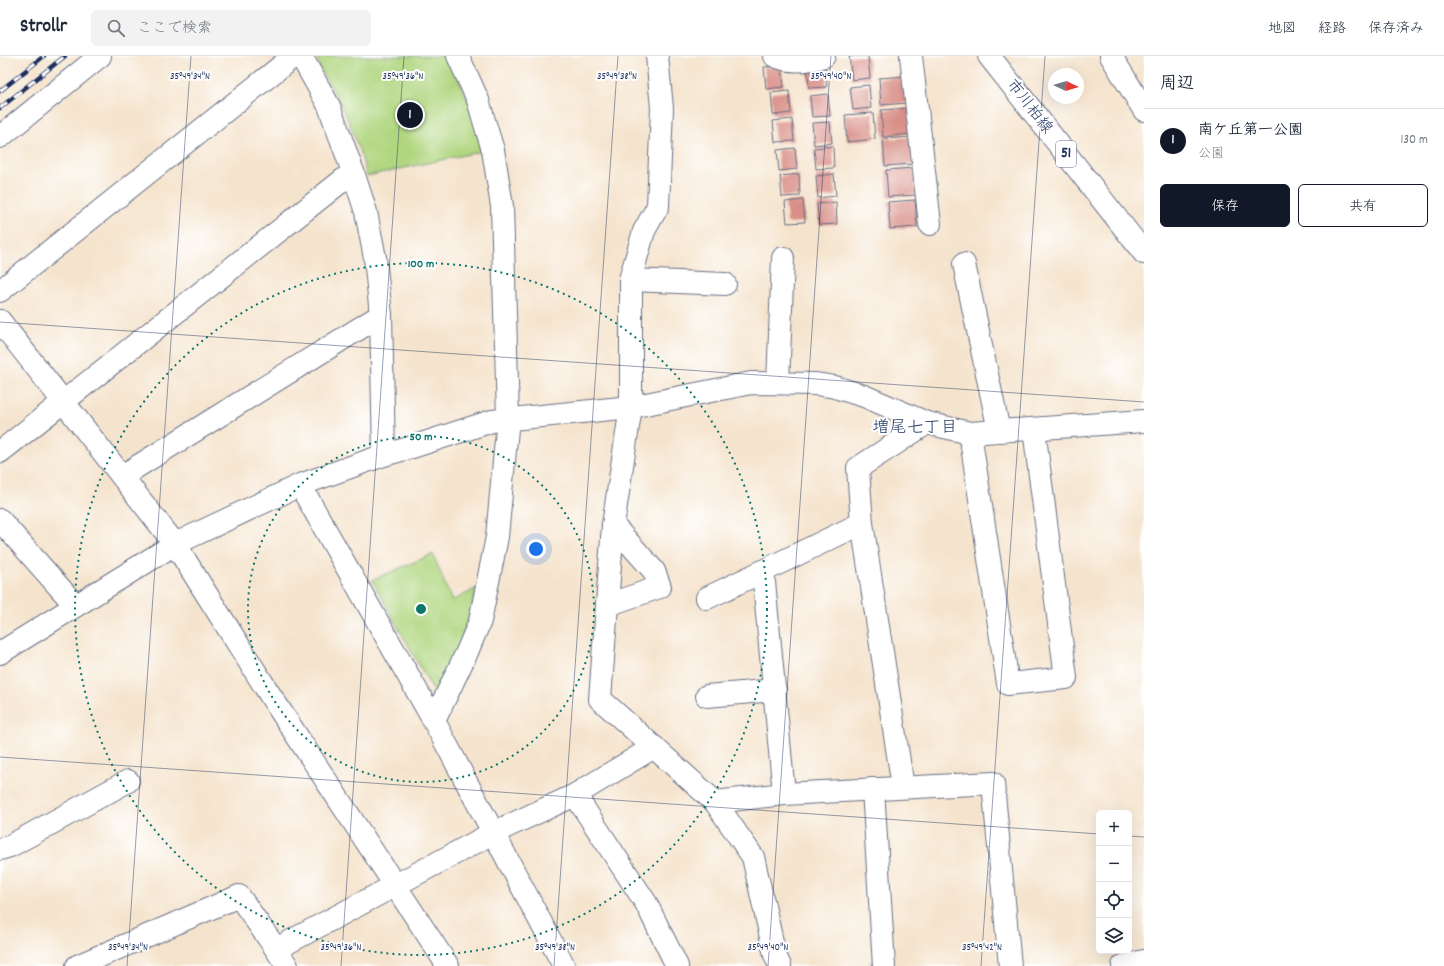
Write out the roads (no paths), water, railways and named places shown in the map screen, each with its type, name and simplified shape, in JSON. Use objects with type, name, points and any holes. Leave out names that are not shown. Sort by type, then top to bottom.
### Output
[{"type":"street","points":[[0,137],[100,56]]},
{"type":"street","points":[[0,291],[294,56]]},
{"type":"street","points":[[301,56],[329,106],[366,212],[373,250],[381,315],[384,455]]},
{"type":"street","points":[[434,721],[480,621],[497,537],[508,418],[502,206],[493,150],[478,100],[458,56]]},
{"type":"street","points":[[657,56],[662,108],[658,206],[644,231],[631,276],[631,407],[613,525],[600,699],[715,802],[753,857],[775,955],[780,966]]},
{"type":"street","points":[[774,56],[796,61],[824,56]]},
{"type":"street","points":[[910,56],[930,224]]},
{"type":"street","name":"市川柏線","points":[[989,56],[1144,253]]},
{"type":"street","points":[[1117,58],[1144,110]]},
{"type":"street","points":[[0,452],[353,172]]},
{"type":"street","points":[[778,383],[783,258]]},
{"type":"street","points":[[964,264],[999,431]]},
{"type":"street","points":[[631,280],[725,284]]},
{"type":"street","points":[[122,476],[381,315]]},
{"type":"street","points":[[0,321],[175,544],[272,698],[448,966]]},
{"type":"street","points":[[0,653],[175,544],[300,485],[384,455],[492,421],[508,418],[631,407],[751,383],[778,383],[816,384],[835,387],[864,396],[927,423],[970,434],[1144,421]]},
{"type":"street","points":[[903,787],[862,523],[858,468],[927,423]]},
{"type":"street","points":[[970,434],[1008,684],[1066,678],[1034,429]]},
{"type":"street","points":[[300,485],[434,721],[564,966]]},
{"type":"street","points":[[0,520],[75,605]]},
{"type":"street","points":[[707,598],[862,523]]},
{"type":"street","points":[[607,605],[660,588],[654,571],[613,525]]},
{"type":"street","points":[[764,571],[784,794]]},
{"type":"street","points":[[707,696],[775,690]]},
{"type":"street","points":[[77,966],[239,896],[281,958],[395,885],[493,833],[575,795],[654,747]]},
{"type":"street","points":[[0,849],[10,846],[128,781]]},
{"type":"street","points":[[715,802],[784,794],[993,783],[1010,966]]},
{"type":"street","points":[[873,789],[884,966]]},
{"type":"street","points":[[575,795],[646,903],[677,966]]},
{"type":"street","points":[[1123,966],[1144,961]]},
{"type":"railway","points":[[0,91],[44,56]]},
{"type":"railway","points":[[0,108],[65,56]]},
{"type":"place","name":"南ケ丘第一公園","points":[[410,115]]},
{"type":"district","name":"増尾七丁目","points":[[915,429]]}]
